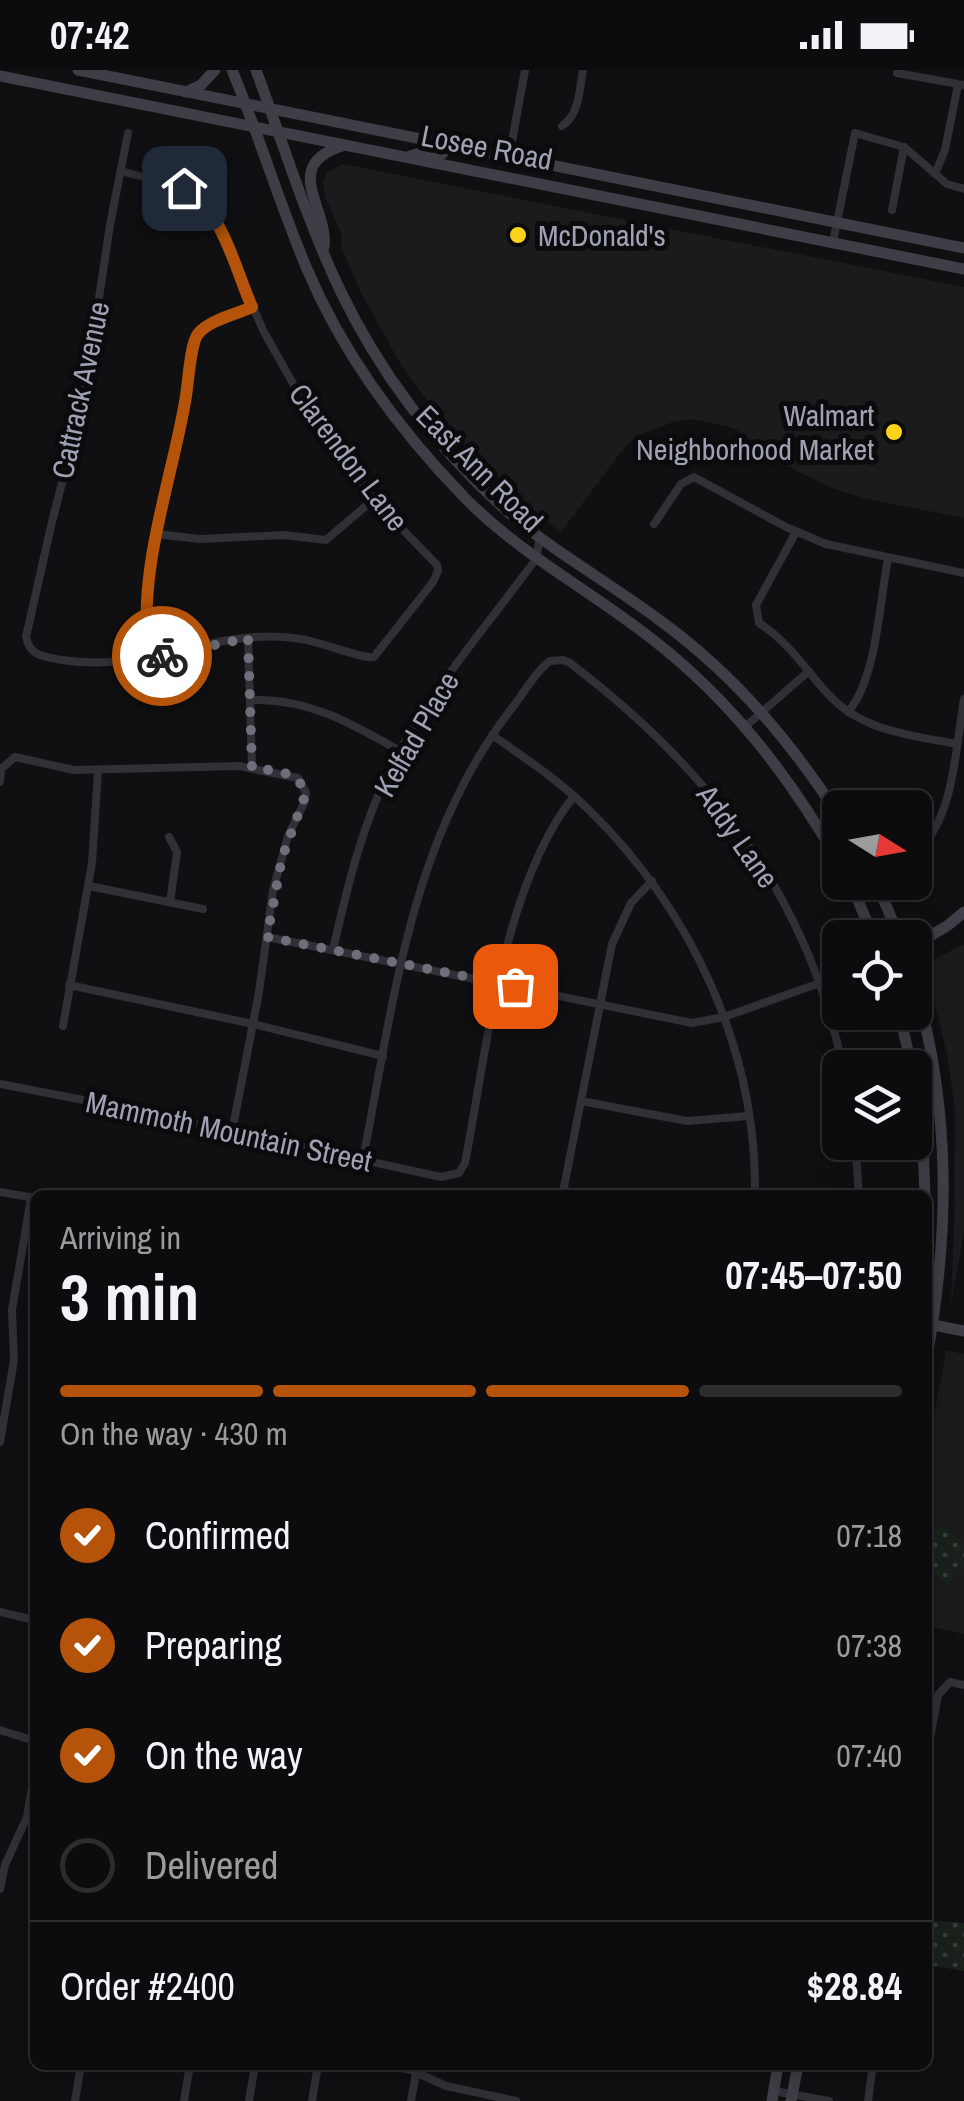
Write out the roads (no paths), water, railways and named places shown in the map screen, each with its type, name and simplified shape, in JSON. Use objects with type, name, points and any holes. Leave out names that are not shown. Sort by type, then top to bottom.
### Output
[{"type":"main road","name":"Losee Road","points":[[78,70],[964,248]]},
{"type":"main road","points":[[186,92],[202,85],[215,70]]},
{"type":"main road","name":"East Ann Road","points":[[232,70],[307,269],[354,357],[393,416],[481,513],[536,559],[650,637],[710,689],[746,726],[799,795],[822,834]]},
{"type":"main road","name":"East Ann Road","points":[[256,70],[324,252],[371,347],[421,420],[488,492],[540,537],[673,630],[724,676],[760,714],[822,792]]},
{"type":"main road","name":"Losee Road","points":[[0,76],[964,269]]},
{"type":"main road","points":[[324,252],[326,232],[310,189],[310,175],[324,154],[344,145]]},
{"type":"main road","points":[[406,157],[427,151],[444,153],[451,146]]},
{"type":"main road","points":[[476,170],[491,164],[503,166],[509,158]]},
{"type":"main road","points":[[354,357],[371,347]]},
{"type":"main road","points":[[932,937],[964,912]]},
{"type":"main road","points":[[926,1030],[944,1145],[944,1228],[932,1311]]},
{"type":"main road","points":[[924,1160],[925,1190]]},
{"type":"main road","points":[[932,1325],[964,1332]]},
{"type":"main road","points":[[773,2096],[777,2070]]},
{"type":"main road","points":[[792,2098],[797,2070]]},
{"type":"street","points":[[509,158],[525,70]]},
{"type":"street","points":[[562,126],[576,110],[583,70]]},
{"type":"street","points":[[897,74],[961,85],[935,174]]},
{"type":"street","name":"Cattrack Avenue","points":[[128,133],[84,397],[26,638],[38,656],[119,664],[149,659]]},
{"type":"street","points":[[833,242],[854,133],[904,148],[947,184],[964,190]]},
{"type":"street","points":[[892,210],[904,148]]},
{"type":"street","name":"Clarendon Lane","points":[[121,171],[172,183],[200,198],[218,224],[252,307],[308,410],[374,500],[437,565],[438,571],[390,639],[370,660],[363,660],[349,650],[302,639],[248,638]]},
{"type":"street","points":[[252,307],[204,329],[194,342],[156,534],[146,606],[149,659],[248,638],[252,768]]},
{"type":"street","points":[[654,524],[681,484],[694,477],[796,532],[845,550],[964,573]]},
{"type":"street","points":[[156,534],[200,539],[284,535],[326,540],[374,500]]},
{"type":"street","points":[[796,532],[756,611],[758,622],[780,638],[848,712],[884,729],[956,744]]},
{"type":"street","name":"Kelfad Place","points":[[333,950],[364,832],[400,752],[426,707],[536,559],[540,537]]},
{"type":"street","points":[[848,712],[860,698],[868,670],[888,558]]},
{"type":"street","name":"Addy Lane","points":[[492,735],[544,665],[557,660],[570,663],[647,725],[721,806],[784,902],[820,984],[838,1050]]},
{"type":"street","points":[[746,726],[810,671]]},
{"type":"street","points":[[932,834],[938,827],[964,699]]},
{"type":"street","points":[[252,700],[290,702],[327,713],[400,752]]},
{"type":"street","points":[[363,1159],[418,894],[439,832],[492,735],[574,796],[606,826],[652,881],[692,946],[724,1017],[749,1116],[755,1190]]},
{"type":"street","points":[[0,782],[2,768],[15,758],[58,768],[98,771],[188,765],[252,768],[292,774],[303,786],[305,800],[282,858],[232,1132]]},
{"type":"street","points":[[63,1026],[89,886],[98,771]]},
{"type":"street","points":[[500,983],[528,880],[546,838],[574,796]]},
{"type":"street","points":[[169,837],[178,852],[170,902]]},
{"type":"street","points":[[565,1190],[618,928],[630,903],[652,881]]},
{"type":"street","points":[[89,886],[202,909]]},
{"type":"street","points":[[267,937],[692,1022],[724,1017],[820,984]]},
{"type":"street","name":"Mammoth Mountain Street","points":[[0,1084],[446,1178],[457,1175],[465,1163],[500,983]]},
{"type":"street","points":[[69,986],[383,1056]]},
{"type":"street","points":[[581,1101],[667,1119],[712,1122],[749,1116]]},
{"type":"street","points":[[856,1160],[859,1190]]},
{"type":"street","points":[[0,1192],[30,1197]]},
{"type":"street","points":[[0,1442],[14,1360],[12,1310],[30,1214]]},
{"type":"street","points":[[0,1612],[30,1619]]},
{"type":"street","points":[[932,1733],[938,1695],[946,1685],[964,1685]]},
{"type":"street","points":[[0,1730],[30,1739]]},
{"type":"street","points":[[0,1889],[30,1796]]},
{"type":"street","points":[[75,2101],[80,2070]]},
{"type":"street","points":[[184,2101],[189,2070]]},
{"type":"street","points":[[249,2101],[254,2070]]},
{"type":"street","points":[[312,2101],[317,2070]]},
{"type":"street","points":[[408,2070],[446,2086],[516,2101]]},
{"type":"street","points":[[868,2101],[871,2070]]},
{"type":"street","points":[[411,2101],[416,2072]]},
{"type":"street","points":[[773,2096],[830,2101]]},
{"type":"place","name":"McDonald's","points":[[518,235]]},
{"type":"place","name":"Walmart Neighborhood Market","points":[[894,432]]}]
